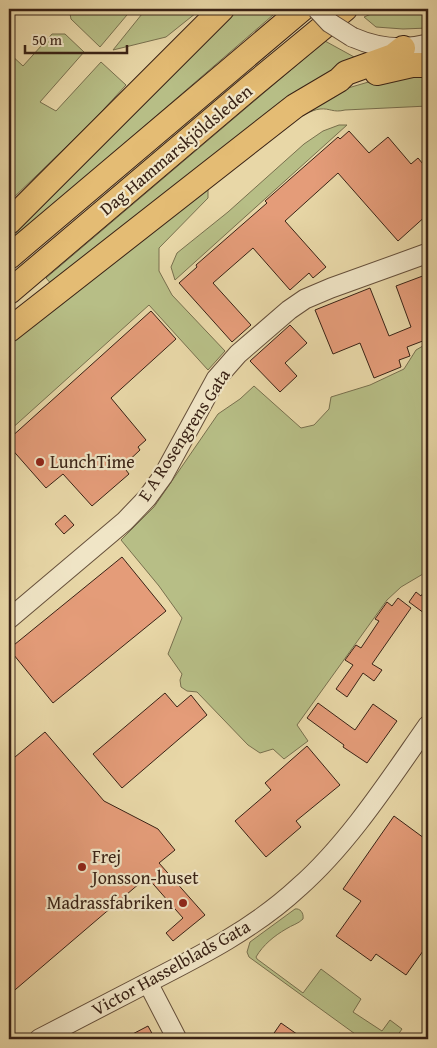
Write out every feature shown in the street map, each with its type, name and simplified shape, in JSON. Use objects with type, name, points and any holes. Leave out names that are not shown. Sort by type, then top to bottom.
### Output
[{"type":"main road","points":[[9,222],[222,9]]},
{"type":"main road","name":"Dag Hammarskjöldsleden","points":[[9,257],[302,9]]},
{"type":"main road","name":"Dag Hammarskjöldsleden","points":[[9,292],[345,9]]},
{"type":"main road","points":[[9,330],[295,106],[339,80],[349,80],[412,65],[420,52]]},
{"type":"street","points":[[317,9],[330,23],[352,37],[377,46],[420,52]]},
{"type":"street","name":"E A Rosengrens Gata","points":[[9,619],[125,521],[147,498],[162,476],[216,379],[238,354],[304,299],[428,253]]},
{"type":"street","name":"Victor Hasselblads Gata","points":[[38,1039],[226,941],[258,920],[301,886],[355,825],[428,725]]},
{"type":"street","points":[[148,983],[178,1039]]},
{"type":"green space","points":[[71,9],[132,9],[100,47],[71,19]]},
{"type":"green space","points":[[146,9],[201,9],[166,37],[113,50]]},
{"type":"green space","points":[[233,9],[280,9],[17,236],[9,229]]},
{"type":"green space","points":[[383,9],[428,9],[428,28],[376,27],[364,17]]},
{"type":"green space","points":[[52,34],[65,34],[84,52],[40,102],[56,111],[101,62],[126,85],[92,122],[9,202],[9,53],[23,66]]},
{"type":"green space","points":[[325,41],[356,58],[53,286],[46,278]]},
{"type":"green space","points":[[428,72],[428,106],[337,111],[320,109],[292,121],[348,88],[389,76]]},
{"type":"green space","points":[[339,125],[347,125],[175,280],[171,267],[177,253],[228,212],[304,144],[323,131]]},
{"type":"green space","points":[[204,188],[208,189],[208,198],[159,248],[159,271],[172,295],[225,351],[208,370],[149,305],[9,431],[9,345]]},
{"type":"green space","points":[[428,343],[428,571],[401,587],[387,600],[297,725],[308,741],[284,759],[273,749],[260,753],[248,745],[197,692],[187,691],[181,687],[180,680],[182,674],[168,654],[182,618],[159,586],[121,540],[154,507],[218,414],[240,399],[254,386],[301,428],[314,425],[329,409],[331,397],[370,385],[404,369],[416,350]]},
{"type":"green space","points":[[295,909],[301,911],[303,919],[269,941],[256,957],[257,959],[303,993],[321,969],[361,999],[353,1012],[382,1031],[390,1020],[402,1029],[395,1039],[362,1039],[249,957],[247,952],[250,942]]},
{"type":"building","points":[[349,131],[369,153],[388,137],[411,164],[418,158],[428,170],[428,214],[398,241],[338,173],[285,221],[326,267],[313,278],[309,273],[290,290],[253,248],[213,283],[251,325],[232,342],[179,283],[197,267],[196,265],[267,203],[265,201],[338,137],[340,139]]},
{"type":"building","points":[[428,274],[428,339],[407,347],[410,356],[399,360],[401,367],[374,378],[360,343],[333,354],[315,310],[370,288],[389,336],[411,327],[396,286]]},
{"type":"building","points":[[151,311],[176,339],[111,398],[146,440],[138,447],[140,450],[123,466],[129,474],[92,506],[63,474],[46,488],[9,446],[9,439]]},
{"type":"building","points":[[290,325],[307,343],[285,363],[297,376],[280,392],[250,361]]},
{"type":"building","points":[[65,515],[74,525],[64,534],[55,524]]},
{"type":"building","points":[[122,557],[166,611],[53,703],[9,649]]},
{"type":"building","points":[[428,585],[428,616],[409,602],[416,592],[421,596]]},
{"type":"building","points":[[398,598],[411,608],[372,664],[382,670],[374,681],[363,673],[347,697],[336,689],[353,665],[345,660],[356,645],[361,648],[379,621],[375,619],[387,602],[392,606]]},
{"type":"building","points":[[165,693],[177,707],[191,695],[207,715],[122,788],[93,754]]},
{"type":"building","points":[[318,703],[355,730],[373,704],[397,721],[367,763],[343,747],[344,745],[307,718]]},
{"type":"building","name":"Frej Jonsson-huset","points":[[45,732],[104,801],[158,829],[175,850],[159,863],[205,915],[173,941],[166,933],[183,918],[147,877],[9,995],[9,762]]},
{"type":"building","points":[[307,746],[340,785],[296,821],[301,827],[266,857],[235,821],[271,790],[265,783]]},
{"type":"building","points":[[394,816],[428,841],[428,944],[406,975],[376,954],[371,961],[336,936],[361,901],[343,889]]},
{"type":"building","points":[[281,1023],[304,1039],[270,1039]]},
{"type":"building","points":[[148,1026],[155,1039],[123,1039]]},
{"type":"place","name":"LunchTime","points":[[40,462]]},
{"type":"place","name":"Frej Jonsson-huset","points":[[82,867]]},
{"type":"place","name":"Madrassfabriken","points":[[183,903]]}]
